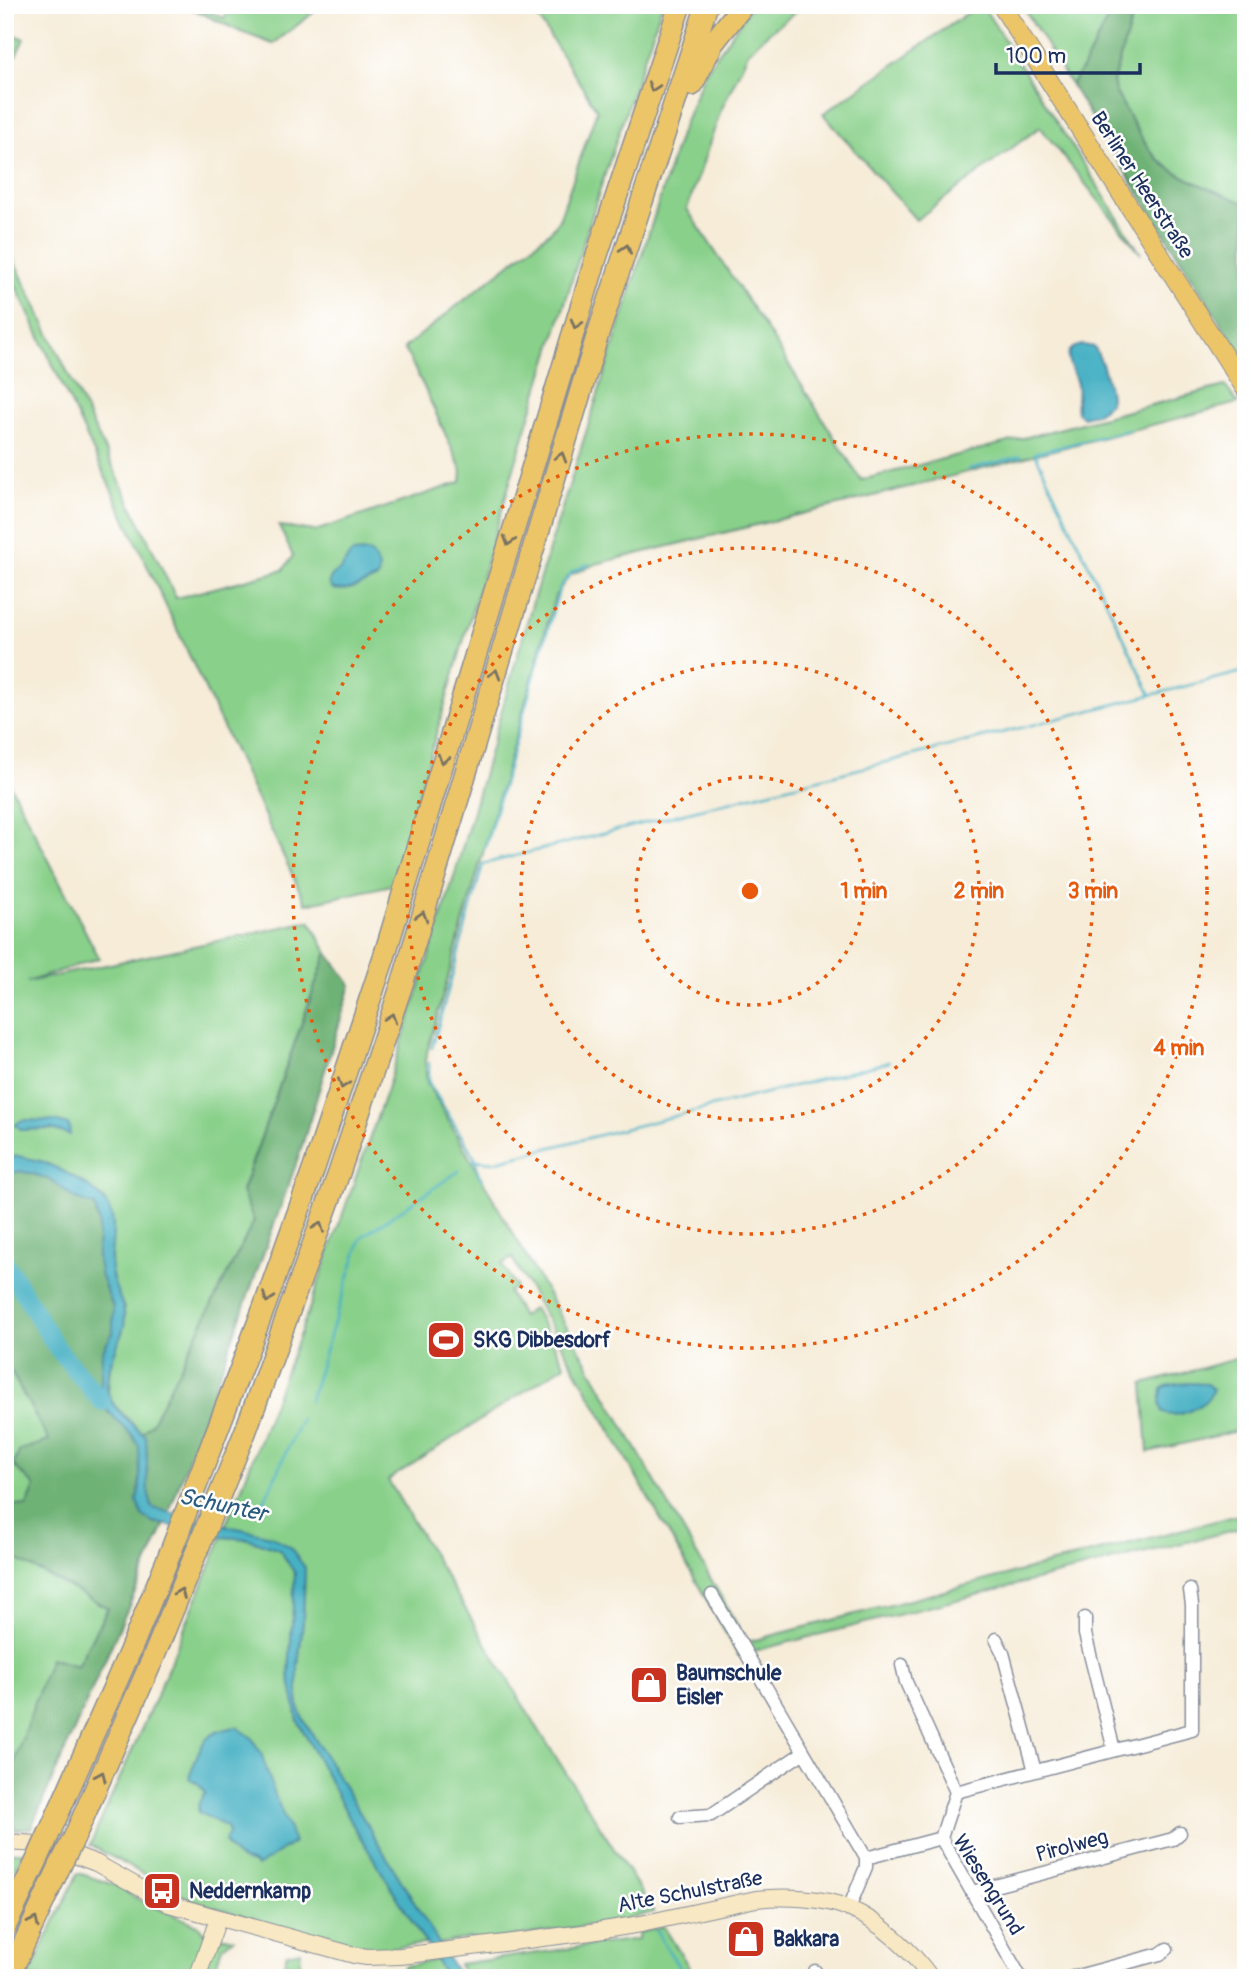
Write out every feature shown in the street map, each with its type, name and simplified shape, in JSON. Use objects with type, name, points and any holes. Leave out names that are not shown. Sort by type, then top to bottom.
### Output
[{"type":"highway","points":[[8,1978],[74,1838],[154,1656],[246,1430],[339,1173],[403,981],[597,337],[706,5]]},
{"type":"highway","points":[[660,144],[677,125],[695,76],[713,43],[743,5]]},
{"type":"highway","points":[[5,1927],[130,1650],[265,1305],[365,1019],[588,285],[676,11]]},
{"type":"main road","name":"Berliner Heerstraße","points":[[1001,5],[1246,390]]},
{"type":"street","points":[[956,1792],[1192,1730],[1190,1590]]},
{"type":"street","points":[[712,1595],[866,1858],[866,1867],[849,1908]]},
{"type":"street","points":[[1085,1618],[1085,1634],[1114,1751]]},
{"type":"street","points":[[996,1639],[1003,1653],[1035,1771]]},
{"type":"street","points":[[902,1665],[906,1682],[956,1792],[941,1838]]},
{"type":"street","points":[[680,1817],[711,1815],[804,1752]]},
{"type":"street","name":"Pirolweg","points":[[972,1892],[1173,1839],[1180,1833]]},
{"type":"street","name":"Wiesengrund","points":[[866,1858],[941,1838],[1021,1978]]},
{"type":"street","name":"Alte Schulstraße","points":[[5,1842],[39,1844],[69,1853],[96,1863],[169,1904],[354,1955],[383,1957],[473,1948],[640,1924],[775,1896],[849,1908],[903,1945],[931,1978]]},
{"type":"street","points":[[197,1978],[218,1919]]},
{"type":"street","points":[[1070,1978],[1160,1954],[1167,1949]]},
{"type":"green space","points":[[184,5],[194,5],[224,18],[232,5],[323,5],[273,44]]},
{"type":"green space","points":[[530,5],[662,5],[601,186],[515,465],[392,885],[306,904],[5,263],[5,242],[176,598],[283,570],[293,556],[279,526],[315,531],[461,482],[462,471],[404,348],[551,231],[559,220],[597,110]]},
{"type":"green space","points":[[752,5],[805,5],[749,51],[721,110],[687,209],[861,480],[1225,386],[1238,403],[596,564],[570,575],[555,596],[425,1060],[427,1083],[747,1642],[1246,1513],[1246,1527],[738,1655],[512,1258],[502,1264],[516,1287],[508,1292],[522,1316],[534,1308],[565,1365],[388,1480],[528,1713],[654,1912],[620,1921],[489,1940],[469,1938],[439,1944],[303,1719],[298,1704],[298,1665],[305,1568],[290,1547],[225,1526],[308,1312],[387,1089],[454,877],[535,594],[681,131],[705,72]]},
{"type":"green space","points":[[964,5],[982,5],[1141,254],[1040,127],[916,220],[823,114],[969,12]]},
{"type":"green space","points":[[1022,5],[1115,5],[1071,85]]},
{"type":"green space","points":[[1115,5],[1136,5],[1113,81],[1115,91],[1143,140],[1156,157],[1171,169],[1246,204],[1246,364],[1071,85]]},
{"type":"green space","points":[[1136,5],[1246,5],[1246,204],[1192,181],[1156,157],[1115,91],[1113,81]]},
{"type":"green space","points":[[5,30],[24,39],[5,78]]},
{"type":"green space","points":[[5,775],[99,958],[27,982],[310,921],[327,952],[242,1191],[255,1221],[152,1423],[142,1433],[114,1405],[108,1393],[110,1367],[124,1324],[124,1308],[114,1286],[111,1269],[112,1217],[104,1199],[82,1182],[43,1162],[17,1156],[5,1160]]},
{"type":"green space","points":[[327,952],[351,985],[298,1159],[169,1512],[152,1508],[148,1491],[146,1438],[142,1433],[152,1423],[254,1221],[242,1192]]},
{"type":"green space","points":[[20,1171],[53,1181],[74,1198],[95,1206],[99,1224],[97,1255],[101,1277],[113,1307],[113,1333],[102,1352],[99,1401],[137,1442],[141,1458],[137,1501],[153,1522],[165,1524],[31,1828],[14,1830],[12,1769],[50,1658],[77,1666],[108,1608],[5,1553],[5,1504],[27,1506],[35,1486],[13,1465],[20,1450],[49,1441],[5,1360],[5,1175]]},
{"type":"green space","points":[[1246,1356],[1246,1429],[1148,1452],[1143,1384]]},
{"type":"green space","points":[[5,1361],[49,1441],[20,1450],[35,1486],[27,1506],[5,1504]]},
{"type":"green space","points":[[222,1537],[249,1539],[279,1550],[295,1573],[289,1674],[298,1721],[354,1827],[426,1944],[371,1950],[332,1943],[191,1900],[90,1845],[158,1692]]},
{"type":"green space","points":[[5,1553],[108,1607],[77,1666],[50,1659],[12,1769],[14,1830],[5,1830]]},
{"type":"green space","points":[[23,1852],[5,1891],[5,1854]]},
{"type":"green space","points":[[78,1873],[115,1885],[145,1903],[198,1925],[203,1932],[233,1939],[222,1947],[212,1978],[28,1978]]},
{"type":"green space","points":[[664,1927],[696,1978],[466,1978],[458,1964],[638,1939],[638,1933]]},
{"type":"green space","points":[[301,1951],[299,1978],[285,1978],[286,1954]]},
{"type":"green space","points":[[436,1960],[447,1978],[401,1978],[404,1966]]},
{"type":"water","points":[[1075,347],[1094,347],[1097,353],[1103,366],[1110,403],[1096,414],[1083,417],[1077,413],[1077,385],[1068,356]]},
{"type":"water","points":[[352,553],[372,554],[379,567],[378,578],[349,589],[331,588],[329,581],[332,575],[341,569]]},
{"type":"water","points":[[22,1120],[54,1121],[69,1125],[70,1135],[51,1129],[22,1130],[15,1125]]},
{"type":"water","points":[[17,1156],[43,1162],[73,1177],[94,1191],[109,1208],[113,1223],[111,1270],[125,1319],[110,1368],[108,1393],[119,1411],[146,1437],[148,1491],[152,1508],[271,1536],[290,1547],[305,1568],[298,1665],[298,1704],[303,1719],[460,1978],[447,1978],[354,1827],[298,1721],[289,1674],[295,1573],[280,1550],[249,1539],[222,1537],[153,1522],[143,1516],[137,1501],[140,1485],[139,1446],[133,1436],[99,1402],[102,1352],[113,1333],[113,1307],[101,1277],[97,1255],[99,1224],[95,1206],[74,1198],[53,1181],[34,1174],[20,1171],[5,1175],[5,1160]]},
{"type":"water","points":[[1184,1383],[1207,1384],[1213,1390],[1205,1401],[1192,1410],[1177,1414],[1163,1413],[1160,1404],[1162,1389]]},
{"type":"water","points":[[237,1727],[251,1737],[261,1753],[294,1842],[257,1867],[252,1862],[238,1858],[229,1849],[225,1841],[229,1833],[227,1827],[198,1812],[199,1802],[205,1793],[199,1784],[189,1778],[200,1750],[209,1737],[225,1729]]},
{"type":"waterway","points":[[1128,430],[1035,453],[1151,695]]},
{"type":"waterway","points":[[969,469],[1021,456]]},
{"type":"waterway","points":[[485,848],[560,587],[572,572],[589,564]]},
{"type":"waterway","points":[[432,1048],[483,864],[1246,671]]},
{"type":"waterway","points":[[473,1161],[493,1162],[889,1062]]},
{"type":"waterway","points":[[429,1063],[429,1083],[476,1160],[482,1180]]},
{"type":"waterway","points":[[309,1402],[363,1236],[459,1171]]},
{"type":"waterway","points":[[5,1262],[56,1347],[102,1402]]},
{"type":"waterway","name":"Schunter","points":[[262,1506],[301,1419]]},
{"type":"waterway","points":[[637,1905],[642,1912]]},
{"type":"waterway","points":[[656,1931],[686,1978]]},
{"type":"place","name":"SKG Dibbesdorf","points":[[446,1340]]},
{"type":"place","name":"Baumschule Eisler","points":[[649,1685]]},
{"type":"place","name":"Neddernkamp","points":[[162,1891]]},
{"type":"place","name":"Bakkara","points":[[746,1939]]}]
